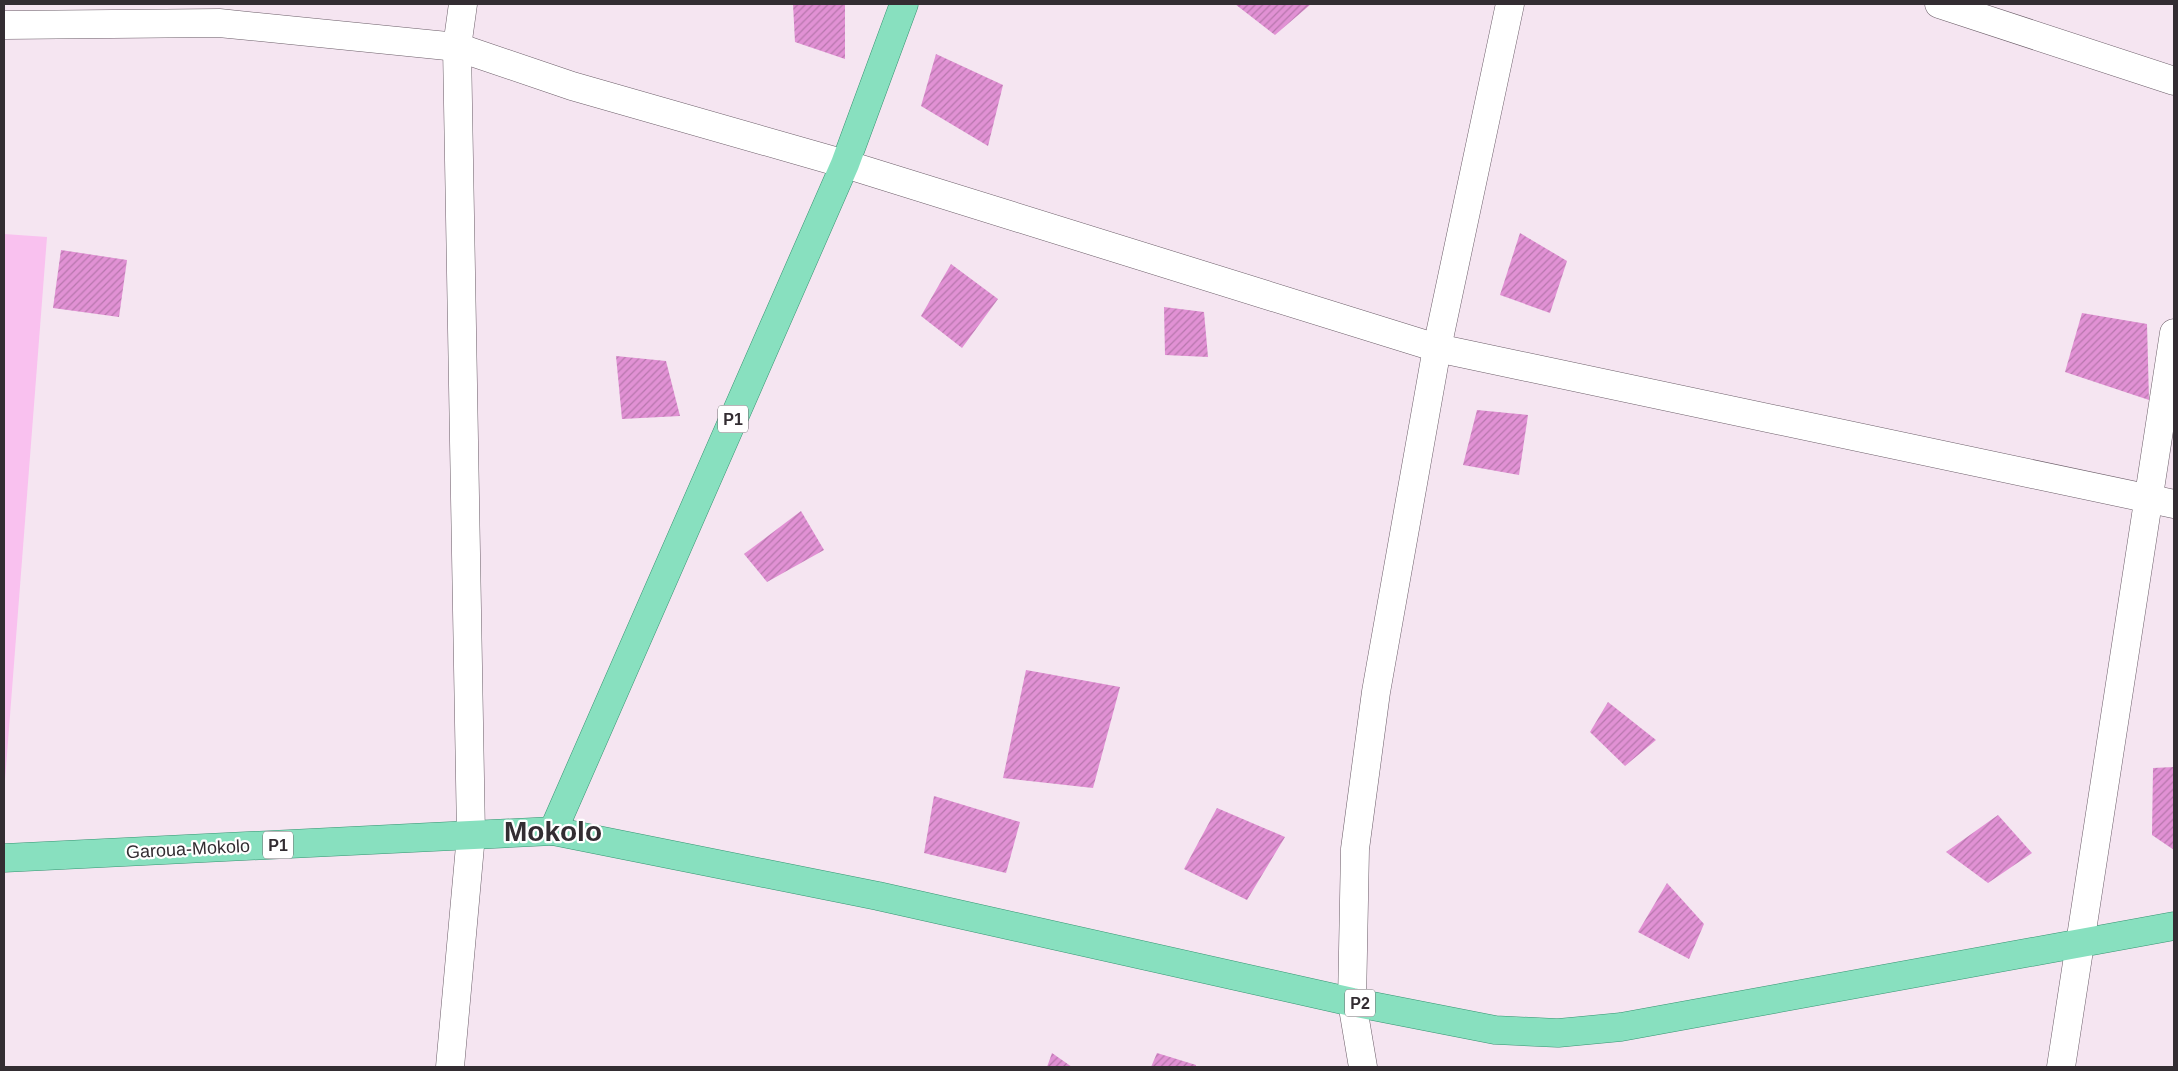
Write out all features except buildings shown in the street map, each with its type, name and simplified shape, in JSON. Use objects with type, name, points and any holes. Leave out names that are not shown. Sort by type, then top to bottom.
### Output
[{"type":"main road","name":"P1","points":[[553,831],[845,164],[904,4]]},
{"type":"main road","name":"Garoua-Mokolo","points":[[4,858],[553,831]]},
{"type":"main road","name":"P2","points":[[553,831],[878,896],[1352,1002],[1495,1030],[1558,1032],[1621,1027],[2079,945],[2174,926]]},
{"type":"street","points":[[450,1067],[471,835],[457,47],[463,4]]},
{"type":"street","points":[[1363,1067],[1352,1002],[1355,849],[1376,692],[1437,348],[1510,4]]},
{"type":"street","points":[[1939,4],[2174,81]]},
{"type":"street","points":[[4,25],[219,23],[457,47],[572,86],[845,164],[1437,348],[2162,501]]},
{"type":"street","points":[[2061,1067],[2079,945],[2162,501],[2174,333]]},
{"type":"shaded area","points":[[4,234],[47,237],[4,793]]},
{"type":"district","name":"Mokolo","points":[[553,831]]}]
